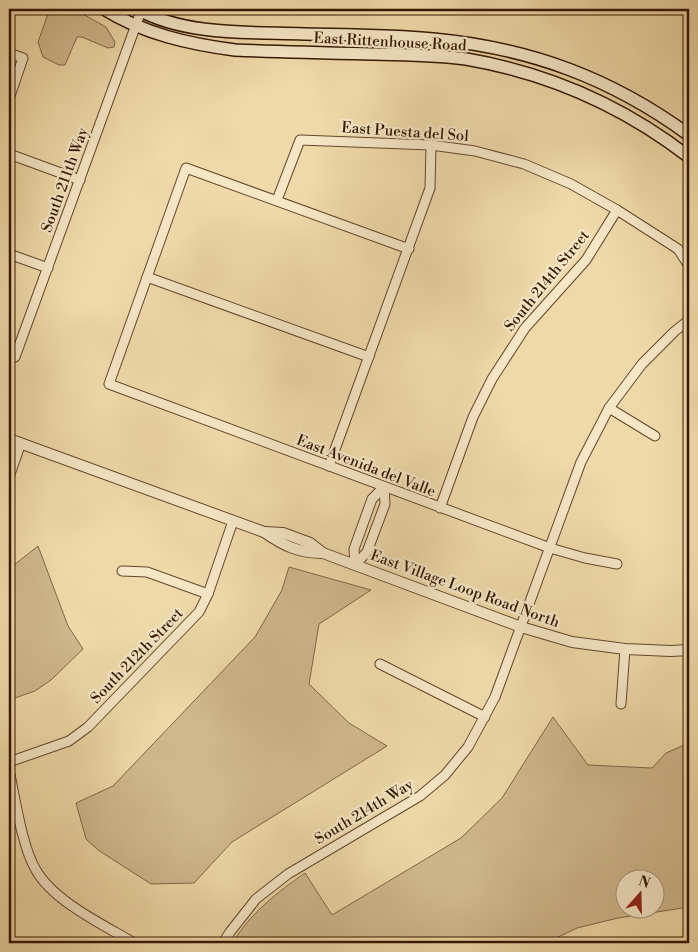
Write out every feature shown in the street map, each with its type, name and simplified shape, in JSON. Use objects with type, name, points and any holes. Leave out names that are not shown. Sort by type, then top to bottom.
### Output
[{"type":"main road","name":"East Rittenhouse Road","points":[[104,9],[135,26],[170,38],[206,46],[235,50],[428,56],[465,59],[500,66],[535,75],[605,103],[635,119],[689,157]]},
{"type":"main road","name":"East Rittenhouse Road","points":[[139,10],[165,20],[209,30],[432,38],[513,51],[553,63],[602,82],[646,105],[689,135]]},
{"type":"street","name":"South 211th Way","points":[[12,356],[48,268],[135,26],[139,10]]},
{"type":"street","points":[[9,53],[23,58],[9,99]]},
{"type":"street","name":"East Puesta del Sol","points":[[277,200],[300,140],[432,145],[475,151],[524,164],[571,184],[617,210],[678,249],[689,266]]},
{"type":"street","points":[[329,466],[430,188],[432,145]]},
{"type":"street","points":[[9,154],[80,180]]},
{"type":"street","points":[[369,358],[147,277],[186,168],[409,248]]},
{"type":"street","name":"South 214th Street","points":[[440,508],[473,418],[492,379],[525,328],[586,260],[617,210]]},
{"type":"street","points":[[9,254],[48,268]]},
{"type":"street","name":"East Avenida del Valle","points":[[147,277],[109,384],[550,548],[616,564]]},
{"type":"street","name":"South 214th Way","points":[[223,943],[256,899],[288,874],[420,796],[445,774],[468,747],[495,697],[581,462],[609,408],[642,364],[675,331],[689,320]]},
{"type":"street","points":[[609,408],[655,436]]},
{"type":"street","name":"East Village Loop Road North","points":[[9,438],[264,532],[283,533],[310,543],[323,553],[521,627],[572,642],[625,650],[689,650]]},
{"type":"street","points":[[9,477],[21,443]]},
{"type":"street","points":[[355,565],[366,552],[385,504],[384,487]]},
{"type":"street","points":[[355,565],[354,548],[372,499],[384,487]]},
{"type":"street","name":"South 212th Street","points":[[9,762],[69,741],[88,727],[199,612],[208,594],[233,521]]},
{"type":"street","points":[[122,571],[148,572],[208,594]]},
{"type":"street","points":[[621,704],[625,650]]},
{"type":"street","points":[[380,664],[485,717]]},
{"type":"street","points":[[9,770],[27,850],[35,870],[47,885],[64,900],[134,943]]},
{"type":"shaded area","points":[[45,9],[74,9],[106,27],[115,42],[114,47],[108,48],[82,37],[77,37],[65,65],[59,65],[43,57],[38,42],[49,11]]},
{"type":"shaded area","points":[[38,546],[68,626],[83,649],[51,680],[35,691],[9,700],[9,569]]},
{"type":"shaded area","points":[[289,567],[371,590],[319,624],[309,684],[349,723],[387,746],[232,842],[194,883],[151,884],[98,850],[86,839],[76,803],[113,786],[255,637],[282,590]]},
{"type":"shaded area","points":[[553,717],[588,765],[652,768],[666,753],[689,743],[689,907],[666,911],[666,870],[616,870],[616,918],[577,928],[546,943],[233,943],[255,913],[285,887],[305,873],[332,915],[461,838],[502,798]]}]
